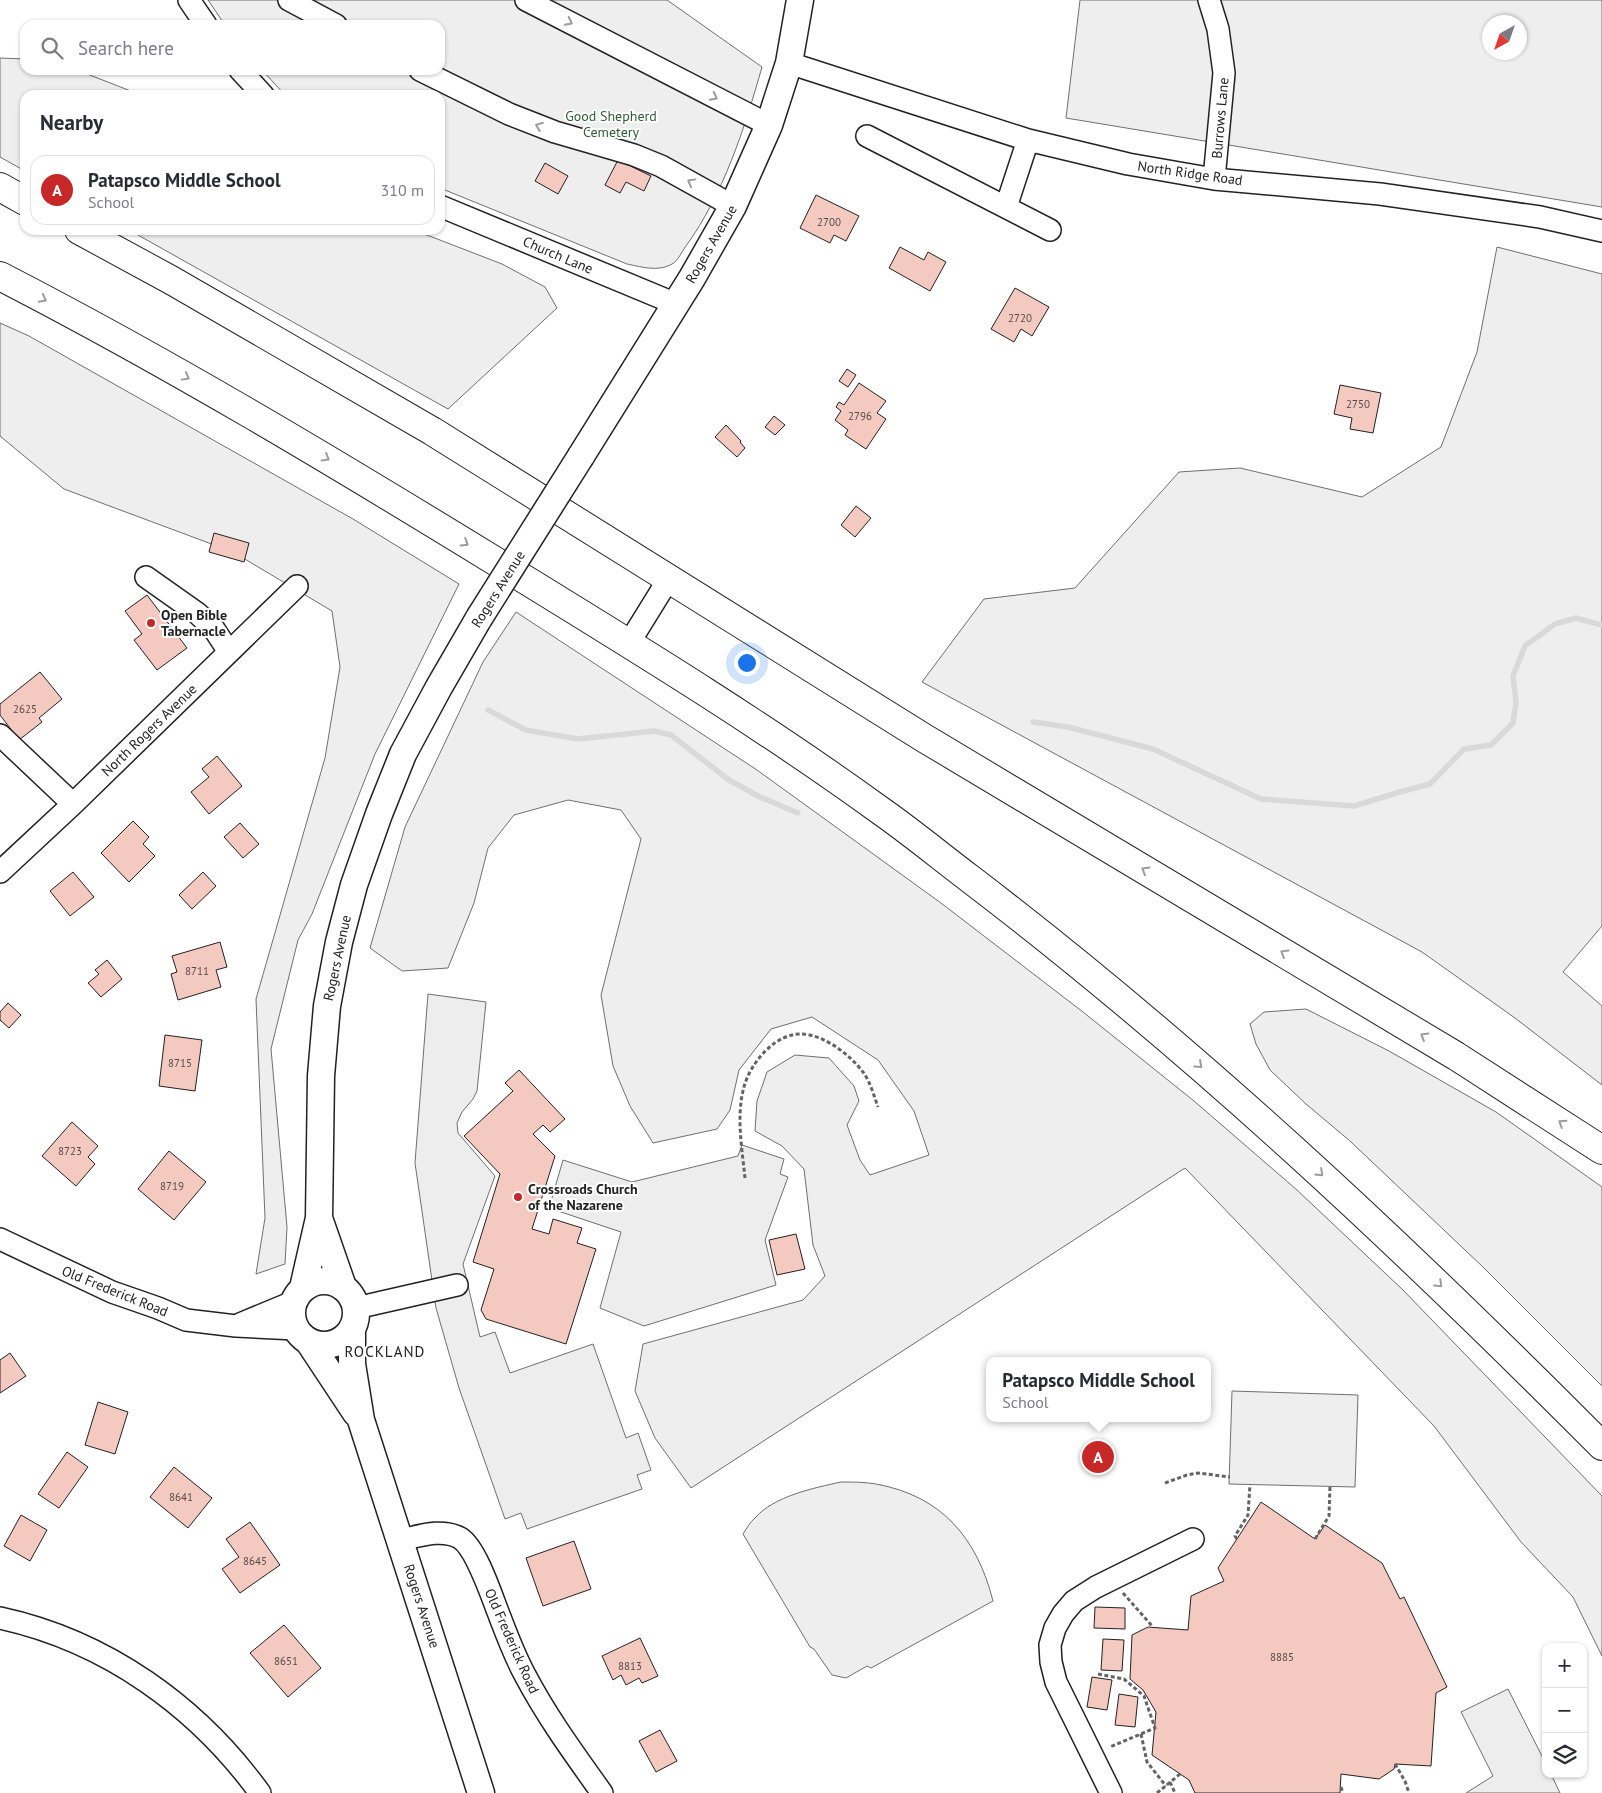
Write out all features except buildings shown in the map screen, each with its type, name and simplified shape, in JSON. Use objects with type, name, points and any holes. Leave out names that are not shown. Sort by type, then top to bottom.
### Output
[{"type":"highway","points":[[0,187],[20,198]]},
{"type":"highway","points":[[88,235],[171,280],[432,431],[915,733],[1456,1056],[1602,1150]]},
{"type":"highway","points":[[0,276],[252,414],[628,643],[758,726],[882,812],[1050,940],[1189,1055],[1398,1245],[1602,1446]]},
{"type":"highway","points":[[1514,1358],[1602,1434]]},
{"type":"main road","name":"Rogers Avenue","points":[[298,1295],[319,1218],[321,1076],[327,1006],[339,942],[354,885],[379,814],[404,754],[439,687],[479,618],[676,304],[733,206],[769,125],[789,62],[800,0]]},
{"type":"main road","name":"Rogers Avenue","points":[[319,1218],[350,1308],[352,1364],[361,1420],[481,1793]]},
{"type":"main road","points":[[318,1281],[335,1283],[350,1308],[344,1339],[333,1345],[321,1346],[302,1336],[291,1311],[298,1295],[310,1284],[318,1281]]},
{"type":"main road","name":"Rogers Avenue","points":[[302,1336],[361,1420]]},
{"type":"street","points":[[189,0],[203,20]]},
{"type":"street","points":[[289,0],[327,20]]},
{"type":"street","points":[[526,0],[769,125]]},
{"type":"street","name":"Burrows Lane","points":[[1209,0],[1218,29],[1224,73],[1214,178]]},
{"type":"street","name":"North Ridge Road","points":[[789,62],[1028,140],[1128,164],[1214,178],[1380,194],[1540,217],[1602,231]]},
{"type":"street","points":[[245,75],[258,90]]},
{"type":"street","points":[[430,75],[509,114],[554,132],[634,155],[661,166],[733,206]]},
{"type":"street","points":[[867,136],[1050,230]]},
{"type":"street","points":[[1006,207],[1028,140]]},
{"type":"street","name":"Church Lane","points":[[445,208],[676,304]]},
{"type":"street","points":[[146,577],[197,614],[214,629],[229,652]]},
{"type":"street","points":[[628,643],[668,580]]},
{"type":"street","name":"North Rogers Avenue","points":[[0,872],[73,804],[297,586]]},
{"type":"street","points":[[0,736],[73,804]]},
{"type":"street","name":"Old Frederick Road","points":[[0,1240],[112,1292],[186,1320],[302,1336]]},
{"type":"street","points":[[350,1308],[457,1285]]},
{"type":"street","name":"Old Frederick Road","points":[[236,1326],[298,1295]]},
{"type":"street","name":"Old Frederick Road","points":[[400,1540],[431,1534],[449,1534],[462,1539],[472,1551],[524,1673],[557,1729],[602,1793]]},
{"type":"street","points":[[1111,1793],[1056,1682],[1051,1662],[1050,1645],[1055,1628],[1063,1614],[1074,1601],[1193,1539]]},
{"type":"street","points":[[0,1618],[21,1622],[66,1639],[105,1656],[141,1678],[175,1702],[210,1734],[247,1775],[260,1793]]},
{"type":"path","points":[[746,1178],[741,1112],[744,1086],[752,1068],[762,1054],[774,1044],[788,1037],[802,1034],[819,1038],[836,1047],[865,1073],[878,1107]]},
{"type":"path","points":[[1165,1483],[1187,1474],[1198,1473],[1230,1476]]},
{"type":"path","points":[[1237,1539],[1235,1536],[1248,1515],[1250,1484]]},
{"type":"path","points":[[1315,1539],[1329,1516],[1330,1486]]},
{"type":"path","points":[[1112,1580],[1153,1627]]},
{"type":"path","points":[[1092,1755],[1155,1728],[1144,1696],[1124,1679],[1098,1674]]},
{"type":"path","points":[[1141,1734],[1147,1762],[1166,1786]]},
{"type":"path","points":[[1395,1764],[1405,1781],[1409,1793]]},
{"type":"path","points":[[1157,1793],[1180,1774]]},
{"type":"path","points":[[1170,1782],[1175,1793]]},
{"type":"path","points":[[1340,1787],[1343,1793]]},
{"type":"green space","name":"Good Shepherd Cemetery","points":[[208,0],[667,0],[762,67],[732,160],[711,205],[676,261],[661,268],[650,268],[627,264],[445,190],[445,90],[280,90],[267,75],[445,75],[445,20],[222,20]]},
{"type":"green space","points":[[1080,0],[1602,0],[1602,207],[1066,118]]},
{"type":"green space","points":[[0,58],[20,59],[20,75],[90,75],[128,90],[20,90],[20,168],[0,157]]},
{"type":"green space","points":[[138,235],[427,235],[502,264],[545,287],[557,308],[448,409]]},
{"type":"green space","points":[[1497,247],[1602,274],[1602,926],[1563,972],[1602,1006],[1602,1085],[1515,1018],[1422,952],[922,682],[984,599],[1075,588],[1179,472],[1240,468],[1362,497],[1441,447],[1477,352]]},
{"type":"green space","points":[[0,323],[29,336],[353,519],[459,584],[375,754],[312,914],[298,940],[271,1049],[287,1227],[285,1264],[256,1274],[265,1218],[256,999],[325,758],[340,667],[332,611],[233,552],[64,489],[0,436]]},
{"type":"green space","points":[[516,612],[757,770],[941,903],[1083,1012],[1194,1101],[1297,1190],[1403,1290],[1602,1496],[1602,1656],[1573,1597],[1521,1542],[1434,1426],[1185,1168],[691,1488],[655,1438],[635,1391],[643,1344],[803,1300],[825,1276],[813,1245],[804,1169],[782,1146],[755,1131],[757,1101],[767,1072],[795,1055],[829,1058],[854,1086],[859,1101],[847,1125],[860,1160],[870,1175],[929,1155],[914,1111],[878,1060],[812,1017],[771,1029],[739,1070],[730,1110],[717,1129],[653,1143],[630,1106],[613,1066],[601,995],[641,839],[621,810],[568,800],[514,815],[488,848],[474,903],[448,968],[402,971],[370,948],[405,827],[483,662]]},
{"type":"green space","points":[[1306,1009],[1389,1051],[1496,1112],[1602,1187],[1602,1386],[1484,1268],[1350,1141],[1306,1104],[1270,1070],[1256,1044],[1250,1024],[1264,1012]]},
{"type":"green space","points":[[1232,1391],[1358,1395],[1355,1487],[1229,1484]]},
{"type":"green space","points":[[841,1482],[872,1483],[899,1490],[920,1498],[938,1510],[953,1523],[966,1539],[986,1578],[993,1601],[871,1668],[867,1666],[846,1678],[832,1675],[814,1649],[810,1647],[743,1534],[763,1510],[773,1504],[795,1494]]},
{"type":"shaded area","points":[[428,994],[486,1002],[477,1091],[462,1112],[457,1123],[458,1133],[495,1176],[463,1264],[480,1337],[495,1332],[510,1373],[593,1344],[626,1438],[638,1433],[651,1470],[637,1475],[642,1489],[527,1529],[521,1513],[505,1519],[459,1388],[436,1308],[415,1163]]},
{"type":"shaded area","points":[[742,1145],[784,1159],[780,1174],[788,1177],[765,1240],[776,1285],[644,1326],[600,1308],[621,1232],[549,1208],[563,1160],[632,1182],[738,1156]]},
{"type":"shaded area","points":[[1508,1689],[1542,1756],[1542,1778],[1553,1778],[1560,1793],[1466,1793],[1493,1776],[1461,1712]]},
{"type":"waterway","points":[[1033,722],[1068,727],[1153,749],[1261,799],[1354,806],[1430,784],[1464,749],[1491,745],[1513,723],[1516,702],[1513,676],[1525,646],[1555,624],[1576,618],[1602,625]]},
{"type":"waterway","points":[[488,710],[526,730],[578,739],[654,731],[671,735],[729,780],[760,797],[798,813]]},
{"type":"place","name":"Open Bible Tabernacle","points":[[151,623]]},
{"type":"place","name":"Crossroads Church of the Nazarene","points":[[518,1197]]},
{"type":"place","name":"Patapsco Middle School","points":[[1098,1457]]},
{"type":"district","name":"ROCKLAND","points":[[385,1352]]}]
